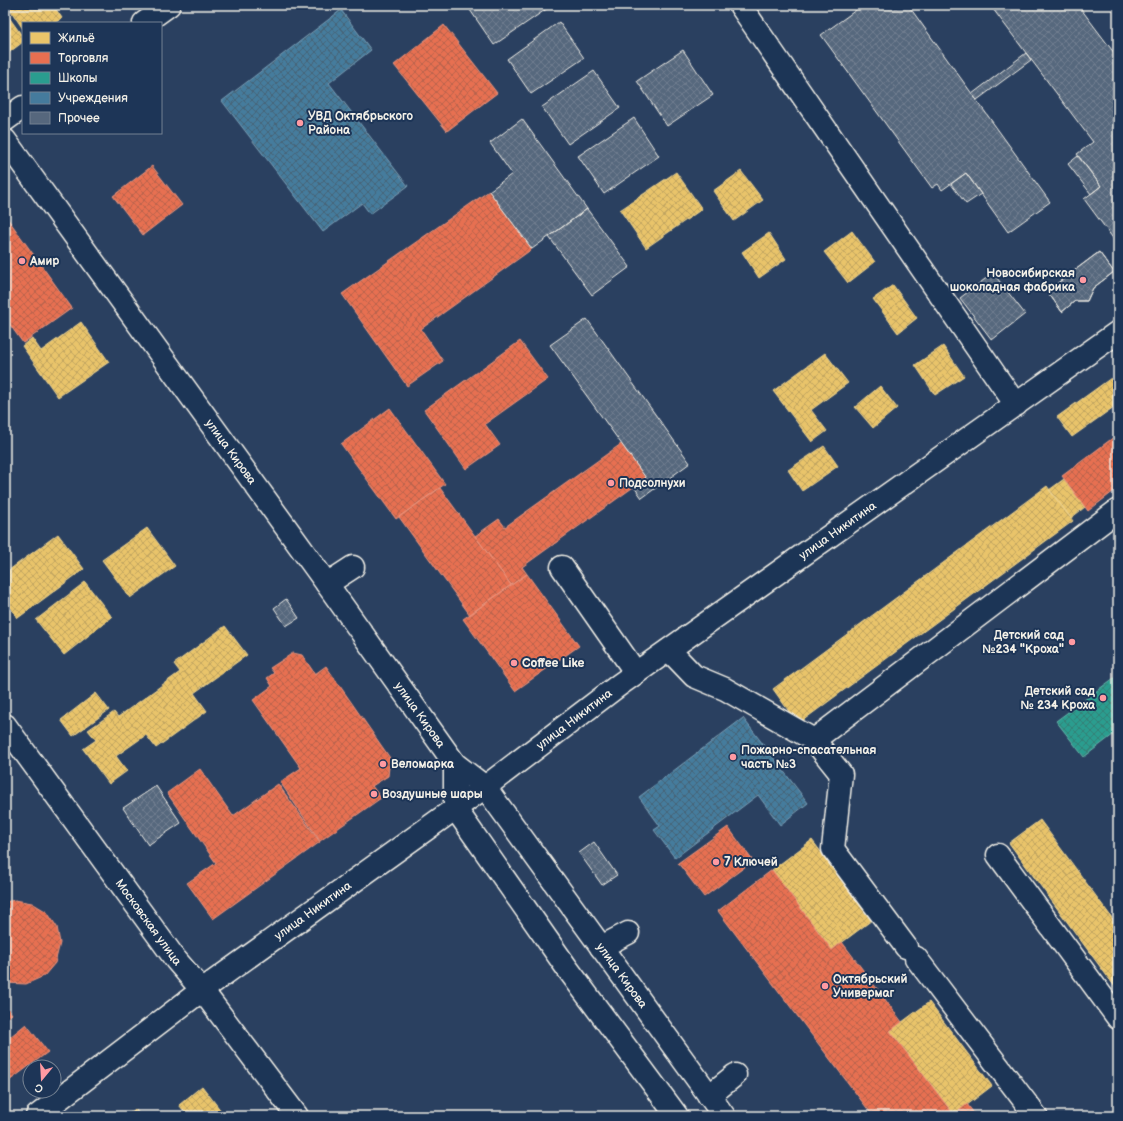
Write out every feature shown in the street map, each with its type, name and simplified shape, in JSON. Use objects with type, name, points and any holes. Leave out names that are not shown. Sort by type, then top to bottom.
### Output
[{"type":"main road","points":[[145,22],[169,5]]},
{"type":"main road","points":[[740,5],[1016,405]]},
{"type":"main road","points":[[5,120],[22,108]]},
{"type":"main road","name":"улица Кирова","points":[[5,140],[327,584],[455,764],[485,787],[724,1116]]},
{"type":"main road","name":"улица Никитина","points":[[37,1116],[202,990],[485,787],[669,650],[1118,332]]},
{"type":"main road","points":[[814,740],[1118,510]]},
{"type":"main road","points":[[327,584],[352,567]]},
{"type":"main road","points":[[562,567],[636,674]]},
{"type":"main road","points":[[669,650],[694,676],[725,689],[814,740],[841,774],[833,849],[1036,1116]]},
{"type":"main road","name":"Московская улица","points":[[5,725],[176,960],[202,990],[297,1116]]},
{"type":"main road","points":[[455,764],[455,808],[567,968],[677,1116]]},
{"type":"main road","points":[[998,855],[1118,1018]]},
{"type":"main road","points":[[601,947],[628,933]]},
{"type":"main road","points":[[709,1096],[735,1075]]},
{"type":"building: Жильё","points":[[14,5],[53,5],[62,18],[56,22],[22,22],[22,28],[9,8]]},
{"type":"building: Жильё","points":[[8,16],[22,36],[22,43],[7,54],[5,52],[5,18]]},
{"type":"building: Жильё","points":[[741,171],[763,200],[734,221],[713,191]]},
{"type":"building: Жильё","points":[[676,172],[702,209],[646,248],[620,210]]},
{"type":"building: Жильё","points":[[852,231],[875,262],[848,283],[824,252]]},
{"type":"building: Жильё","points":[[769,233],[786,259],[759,278],[742,252]]},
{"type":"building: Жильё","points":[[893,285],[917,318],[898,333],[873,299]]},
{"type":"building: Жильё","points":[[81,322],[109,362],[58,397],[22,346],[32,338],[41,351]]},
{"type":"building: Жильё","points":[[943,346],[964,376],[935,395],[915,365]]},
{"type":"building: Жильё","points":[[825,353],[848,383],[811,410],[827,431],[812,442],[773,391]]},
{"type":"building: Жильё","points":[[1111,378],[1118,387],[1118,404],[1072,437],[1057,417]]},
{"type":"building: Жильё","points":[[880,386],[897,408],[873,428],[855,407]]},
{"type":"building: Жильё","points":[[824,446],[838,466],[802,491],[788,470]]},
{"type":"building: Жильё","points":[[1064,479],[1085,507],[1071,518],[1049,490]]},
{"type":"building: Жильё","points":[[1047,486],[1073,521],[798,724],[773,689]]},
{"type":"building: Жильё","points":[[147,528],[175,566],[130,598],[102,560]]},
{"type":"building: Жильё","points":[[58,534],[84,569],[18,618],[5,601],[5,573]]},
{"type":"building: Жильё","points":[[85,582],[112,617],[64,655],[36,620]]},
{"type":"building: Жильё","points":[[225,626],[247,655],[194,693],[207,711],[156,748],[146,735],[116,756],[127,771],[109,784],[83,749],[96,740],[88,730],[114,712],[118,717],[180,672],[174,664]]},
{"type":"building: Жильё","points":[[96,693],[109,710],[73,736],[61,720]]},
{"type":"building: Жильё","points":[[1040,820],[1118,926],[1118,991],[1009,843]]},
{"type":"building: Жильё","points":[[812,840],[872,920],[832,950],[772,870]]},
{"type":"building: Жильё","points":[[929,1002],[992,1086],[954,1115],[890,1031]]},
{"type":"building: Жильё","points":[[202,1086],[225,1116],[188,1116],[179,1105]]},
{"type":"building: Жильё","points":[[135,1109],[141,1116],[127,1116]]},
{"type":"building: Торговля","points":[[444,25],[497,93],[447,131],[394,65]]},
{"type":"building: Торговля","points":[[152,166],[182,205],[143,235],[113,196]]},
{"type":"building: Торговля","points":[[489,191],[532,249],[421,329],[443,361],[407,386],[342,294]]},
{"type":"building: Торговля","name":"Амир","points":[[5,215],[72,308],[23,343],[5,318]]},
{"type":"building: Торговля","points":[[520,341],[548,379],[485,424],[500,445],[466,469],[424,410]]},
{"type":"building: Торговля","points":[[390,408],[445,484],[396,519],[341,444]]},
{"type":"building: Торговля","points":[[1118,434],[1118,488],[1088,511],[1062,476]]},
{"type":"building: Торговля","points":[[621,444],[646,478],[522,567],[527,574],[511,585],[475,536],[499,519],[505,527]]},
{"type":"building: Торговля","points":[[440,488],[511,585],[470,615],[399,517]]},
{"type":"building: Торговля","points":[[527,574],[579,646],[515,691],[463,619]]},
{"type":"building: Торговля","points":[[293,653],[302,655],[315,674],[326,666],[390,758],[388,776],[372,786],[381,798],[320,841],[280,782],[301,768],[253,700],[272,686],[267,678],[274,673],[270,668]]},
{"type":"building: Торговля","points":[[200,769],[233,816],[278,784],[320,842],[213,919],[187,883],[216,863],[167,793]]},
{"type":"building: Торговля","name":"7 Ключей","points":[[728,827],[753,861],[704,897],[678,863]]},
{"type":"building: Торговля","name":"Октябрьский Универмаг","points":[[772,870],[832,950],[842,942],[902,1022],[890,1031],[954,1115],[967,1104],[976,1116],[873,1116],[718,911]]},
{"type":"building: Торговля","points":[[15,900],[32,903],[47,912],[57,927],[60,943],[55,963],[44,976],[26,984],[5,983],[5,902]]},
{"type":"building: Торговля","points":[[5,1005],[12,1014],[5,1020]]},
{"type":"building: Торговля","points":[[26,1024],[48,1052],[39,1059],[22,1059],[22,1071],[5,1084],[5,1041]]},
{"type":"building: Школы","name":"Детский сад № 234 Кроха","points":[[1118,675],[1118,731],[1084,757],[1056,721]]},
{"type":"building: Учреждения","name":"УВД Октябрьского Района","points":[[341,10],[371,50],[329,83],[408,186],[370,214],[362,203],[323,232],[222,101]]},
{"type":"building: Учреждения","name":"Пожарно-спасательная часть №3","points":[[743,718],[808,803],[780,825],[758,795],[675,858],[654,830],[660,826],[639,797]]},
{"type":"building: Прочее","points":[[472,5],[546,5],[548,8],[494,45],[468,7]]},
{"type":"building: Прочее","points":[[863,5],[908,5],[1050,202],[1008,232],[966,173],[942,190],[938,184],[932,188],[821,35]]},
{"type":"building: Прочее","points":[[990,5],[1078,5],[1118,58],[1118,245],[1084,199],[1101,186],[1077,154],[1093,142]]},
{"type":"building: Прочее","points":[[559,22],[584,58],[531,94],[507,59]]},
{"type":"building: Прочее","points":[[683,50],[713,95],[667,126],[637,81]]},
{"type":"building: Прочее","points":[[1026,53],[1031,60],[977,100],[972,94]]},
{"type":"building: Прочее","points":[[594,71],[620,108],[568,144],[542,107]]},
{"type":"building: Прочее","points":[[634,118],[659,156],[604,194],[578,156]]},
{"type":"building: Прочее","points":[[522,119],[587,209],[532,249],[489,191],[512,174],[490,143]]},
{"type":"building: Прочее","points":[[1078,156],[1101,186],[1091,194],[1068,164]]},
{"type":"building: Прочее","points":[[966,173],[981,194],[966,204],[951,184]]},
{"type":"building: Прочее","points":[[587,209],[630,267],[592,295],[549,237]]},
{"type":"building: Прочее","name":"Новосибирская шоколадная фабрика","points":[[1099,252],[1114,272],[1093,288],[1087,301],[1075,301],[1062,312],[1047,291]]},
{"type":"building: Прочее","name":"Новосибирская шоколадная фабрика","points":[[1099,252],[1114,272],[1093,288],[1087,301],[1075,301],[1062,312],[1047,291]]},
{"type":"building: Прочее","points":[[993,273],[1025,314],[992,340],[960,298]]},
{"type":"building: Прочее","points":[[587,319],[690,463],[642,498],[634,487],[646,478],[550,345]]},
{"type":"building: Прочее","points":[[286,599],[299,618],[286,626],[274,608]]},
{"type":"building: Прочее","points":[[156,786],[181,823],[148,845],[123,808]]},
{"type":"building: Прочее","points":[[594,842],[617,875],[602,885],[579,853]]},
{"type":"place","name":"УВД Октябрьского Района","points":[[300,123]]},
{"type":"place","name":"Амир","points":[[22,261]]},
{"type":"place","name":"Новосибирская шоколадная фабрика","points":[[1083,280]]},
{"type":"place","name":"Подсолнухи","points":[[611,483]]},
{"type":"place","name":"Детский сад №234 \"Кроха\"","points":[[1072,642]]},
{"type":"place","name":"Coffee Like","points":[[514,663]]},
{"type":"place","name":"Детский сад № 234 Кроха","points":[[1103,698]]},
{"type":"place","name":"Пожарно-спасательная часть №3","points":[[733,757]]},
{"type":"place","name":"Веломарка","points":[[383,764]]},
{"type":"place","name":"Воздушные шары","points":[[374,794]]},
{"type":"place","name":"7 Ключей","points":[[716,862]]},
{"type":"place","name":"Октябрьский Универмаг","points":[[825,986]]}]
